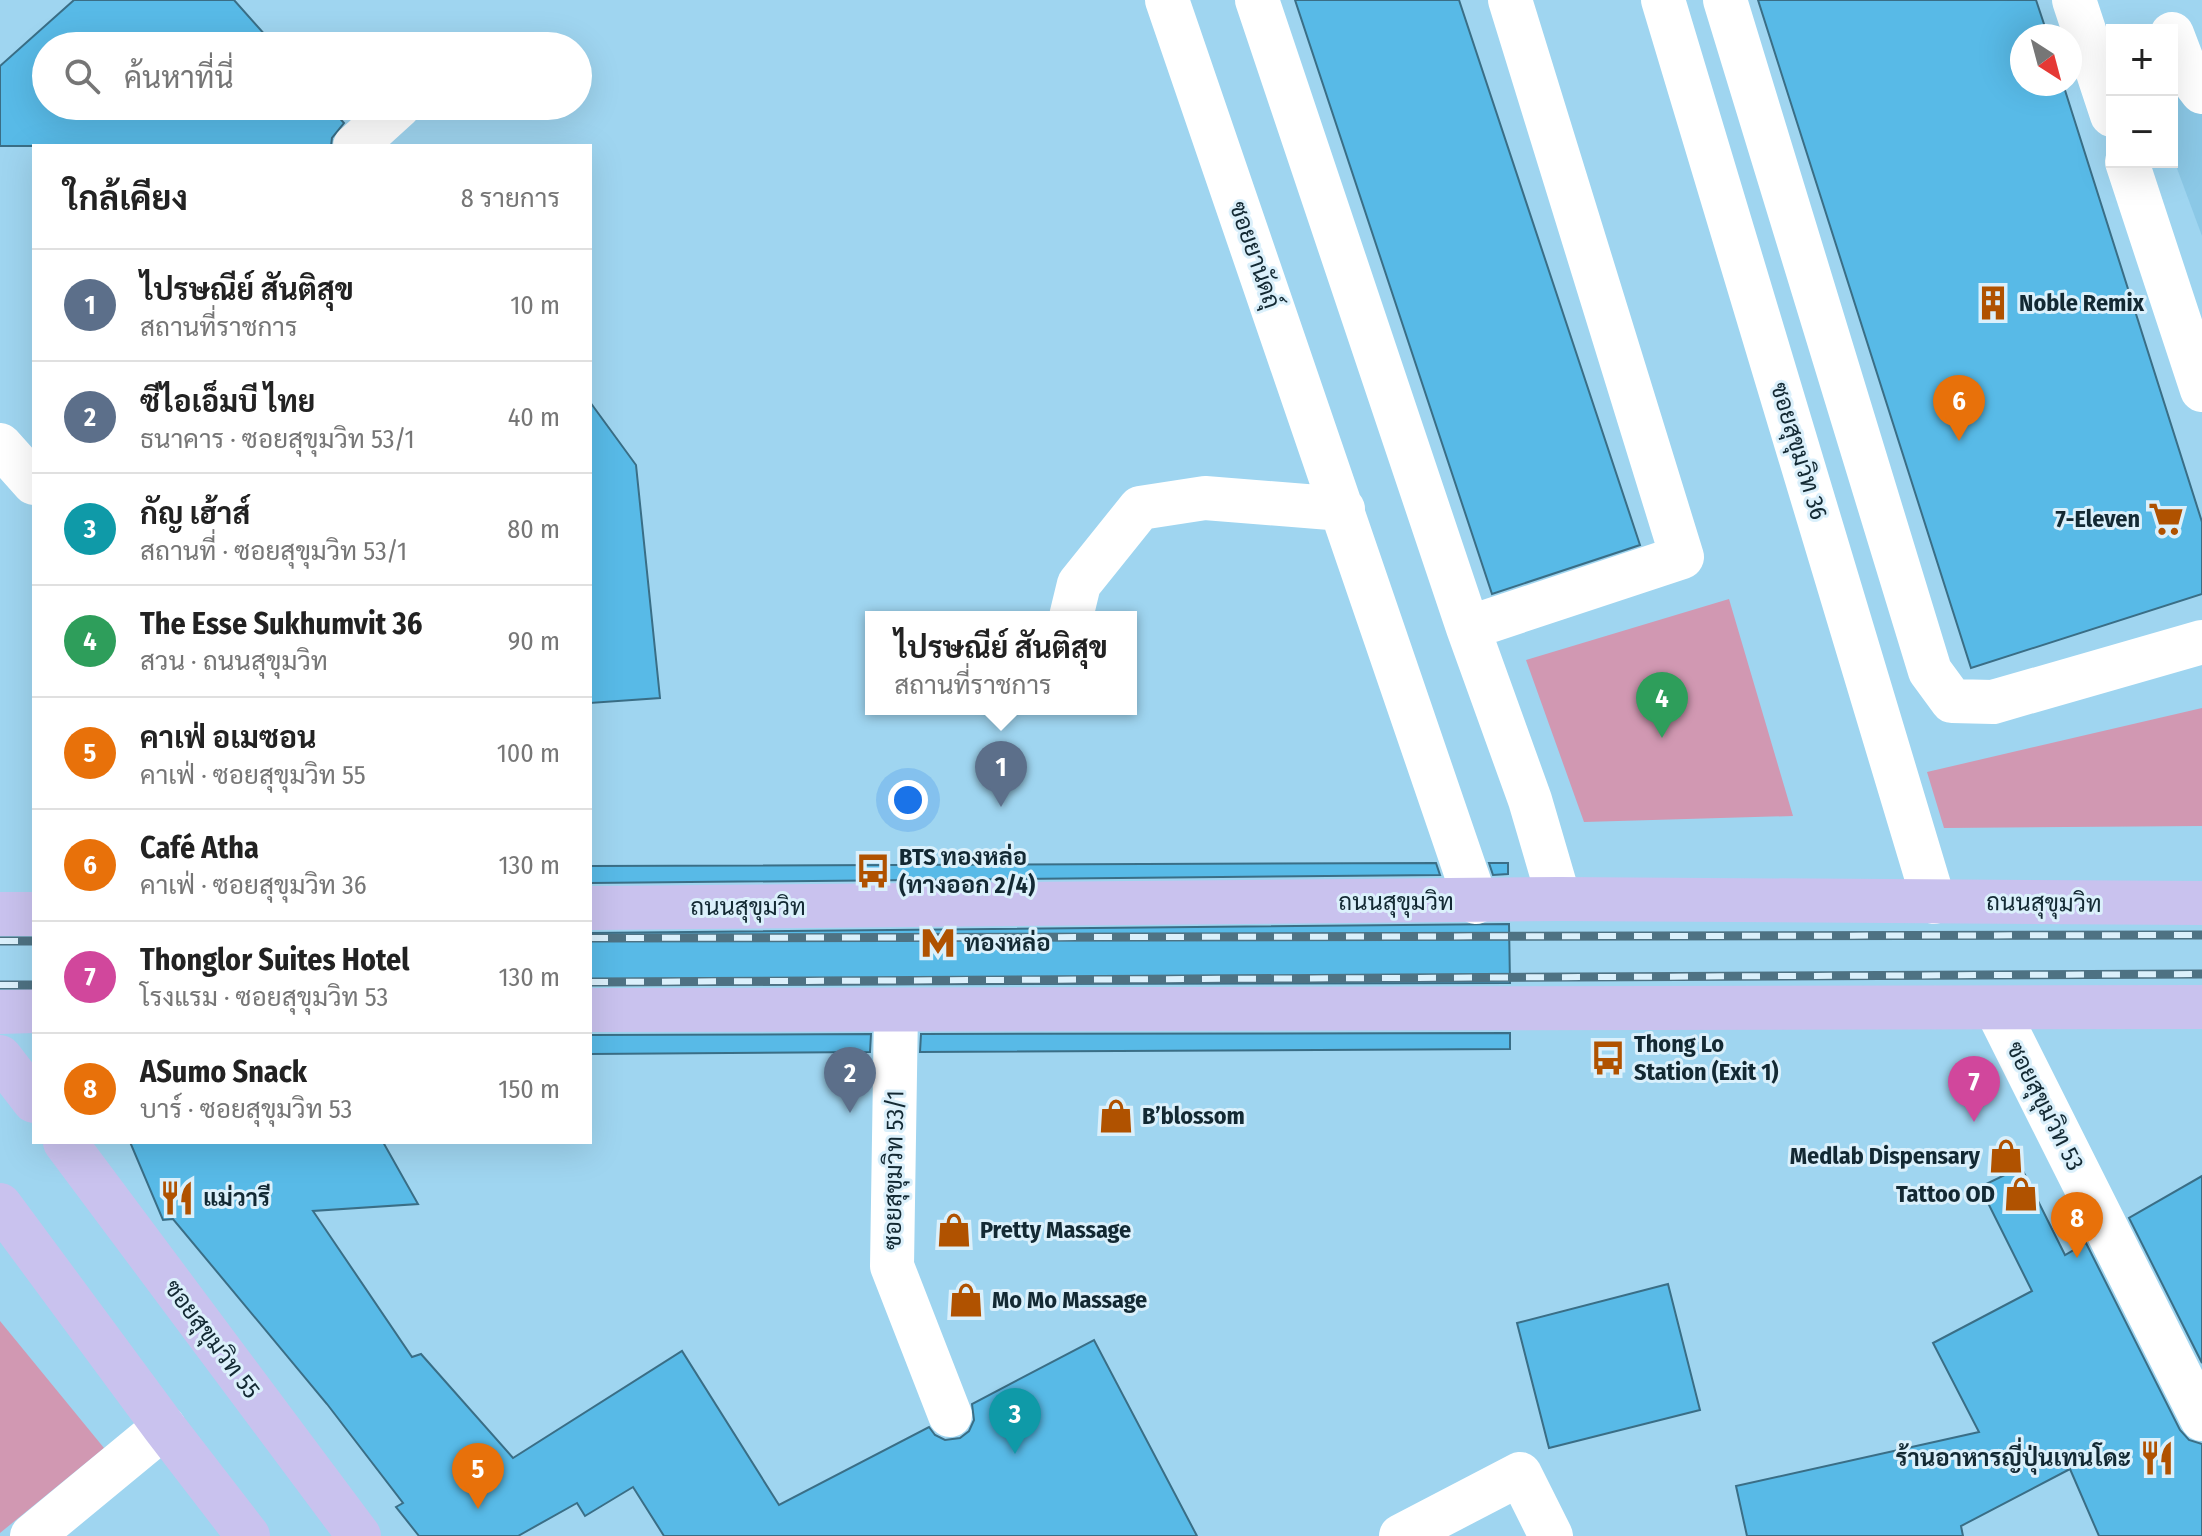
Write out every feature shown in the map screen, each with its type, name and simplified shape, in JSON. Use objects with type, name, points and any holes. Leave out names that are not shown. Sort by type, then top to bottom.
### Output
[{"type":"main road","name":"ถนนสุขุมวิท","points":[[592,908],[1559,899],[2202,903]]},
{"type":"main road","points":[[0,914],[32,914]]},
{"type":"main road","points":[[592,1010],[2202,1007]]},
{"type":"main road","points":[[0,1012],[32,1011]]},
{"type":"main road","points":[[0,1057],[32,1098]]},
{"type":"main road","name":"ซอยสุขุมวิท 55","points":[[66,1144],[359,1536]]},
{"type":"main road","points":[[0,1205],[248,1536]]},
{"type":"street","name":"ซอยยานัดถุ์","points":[[1167,0],[1476,902]]},
{"type":"street","points":[[1257,0],[1468,628],[1530,800],[1559,899]]},
{"type":"street","points":[[1468,628],[1682,557],[1510,0]]},
{"type":"street","name":"ซอยสุขุมวิท 36","points":[[1663,0],[1934,902]]},
{"type":"street","points":[[1725,0],[1930,671],[1952,701],[1993,702],[2202,642]]},
{"type":"street","points":[[2074,0],[2106,97]]},
{"type":"street","points":[[2159,0],[2168,24]]},
{"type":"street","points":[[2178,50],[2186,71],[2202,92]]},
{"type":"street","points":[[357,144],[384,120]]},
{"type":"street","points":[[2129,168],[2202,390]]},
{"type":"street","points":[[1072,611],[1079,584],[1140,508],[1205,498],[1343,509]]},
{"type":"street","name":"ซอยสุขุมวิท 53","points":[[1996,1008],[2202,1419]]},
{"type":"street","name":"ซอยสุขุมวิท 53/1","points":[[896,1010],[892,1266],[950,1415]]},
{"type":"street","points":[[32,1536],[164,1427]]},
{"type":"street","points":[[1401,1536],[1520,1474],[1551,1536]]},
{"type":"shaded area","points":[[2202,55],[2202,236],[2177,168],[2178,66]]},
{"type":"shaded area","points":[[1729,599],[1793,816],[1584,822],[1526,660]]},
{"type":"shaded area","points":[[2202,708],[2202,826],[1944,828],[1927,772]]},
{"type":"shaded area","points":[[0,1321],[104,1448],[0,1533]]},
{"type":"building","points":[[74,0],[234,0],[263,32],[38,32]]},
{"type":"building","points":[[1295,0],[1459,0],[1640,545],[1492,594]]},
{"type":"building","name":"Noble Remix","points":[[1758,0],[2036,0],[2044,24],[2010,24],[2010,96],[2067,96],[2202,522],[2202,594],[1971,668]]},
{"type":"building","points":[[32,37],[32,120],[341,120],[344,123],[332,138],[331,144],[0,146],[0,66]]},
{"type":"building","points":[[592,405],[636,465],[660,698],[592,703]]},
{"type":"building","points":[[1436,863],[1440,875],[592,883],[592,866]]},
{"type":"building","points":[[1489,863],[1508,863],[1508,874],[1493,875]]},
{"type":"building","points":[[1509,924],[1510,983],[592,985],[592,933]]},
{"type":"building","points":[[1510,1033],[1510,1049],[920,1052],[921,1034]]},
{"type":"building","points":[[871,1034],[870,1052],[592,1054],[592,1035]]},
{"type":"building","points":[[131,1144],[384,1144],[418,1204],[313,1211],[412,1357],[421,1354],[513,1458],[682,1351],[779,1505],[929,1427],[935,1435],[945,1440],[960,1438],[969,1431],[974,1420],[972,1404],[1094,1340],[1197,1536],[664,1536],[633,1487],[585,1516],[577,1503],[518,1536],[419,1536],[396,1507],[403,1503],[327,1404],[173,1219],[163,1220]]},
{"type":"building","points":[[2021,1167],[2065,1255],[2086,1243],[2180,1430],[2189,1440],[2202,1444],[2202,1536],[2099,1536],[2070,1469],[1961,1526],[1963,1536],[1747,1536],[1736,1486],[1979,1432],[1933,1343],[2032,1291],[1980,1187]]},
{"type":"building","points":[[2202,1176],[2202,1363],[2129,1218]]},
{"type":"building","points":[[1668,1284],[1700,1410],[1549,1448],[1517,1323]]},
{"type":"railway","points":[[592,938],[2202,935]]},
{"type":"railway","points":[[0,941],[32,941]]},
{"type":"railway","points":[[592,982],[2202,974]]},
{"type":"railway","points":[[0,985],[32,985]]},
{"type":"place","name":"Noble Remix","points":[[1993,303]]},
{"type":"place","name":"Café Atha","points":[[1959,441]]},
{"type":"place","name":"7-Eleven","points":[[2166,519]]},
{"type":"place","name":"The Esse Sukhumvit 36","points":[[1662,738]]},
{"type":"place","name":"ไปรษณีย์ สันติสุข","points":[[1001,807]]},
{"type":"place","name":"BTS ทองหล่อ (ทางออก 2/4)","points":[[873,871]]},
{"type":"place","name":"ทองหล่อ","points":[[938,943]]},
{"type":"place","name":"Thong Lo Station (Exit 1)","points":[[1608,1058]]},
{"type":"place","name":"ซีไอเอ็มบี ไทย","points":[[850,1113]]},
{"type":"place","name":"B’blossom","points":[[1116,1116]]},
{"type":"place","name":"Thonglor Suites Hotel","points":[[1974,1122]]},
{"type":"place","name":"Medlab Dispensary","points":[[2006,1156]]},
{"type":"place","name":"Tattoo OD","points":[[2021,1194]]},
{"type":"place","name":"แม่วารี","points":[[177,1198]]},
{"type":"place","name":"Pretty Massage","points":[[954,1230]]},
{"type":"place","name":"ASumo Snack","points":[[2077,1258]]},
{"type":"place","name":"Mo Mo Massage","points":[[966,1300]]},
{"type":"place","name":"กัญ เฮ้าส์","points":[[1015,1454]]},
{"type":"place","name":"ร้านอาหารญี่ปุ่นเทนโดะ","points":[[2157,1458]]},
{"type":"place","name":"คาเฟ่ อเมซอน","points":[[478,1509]]}]
